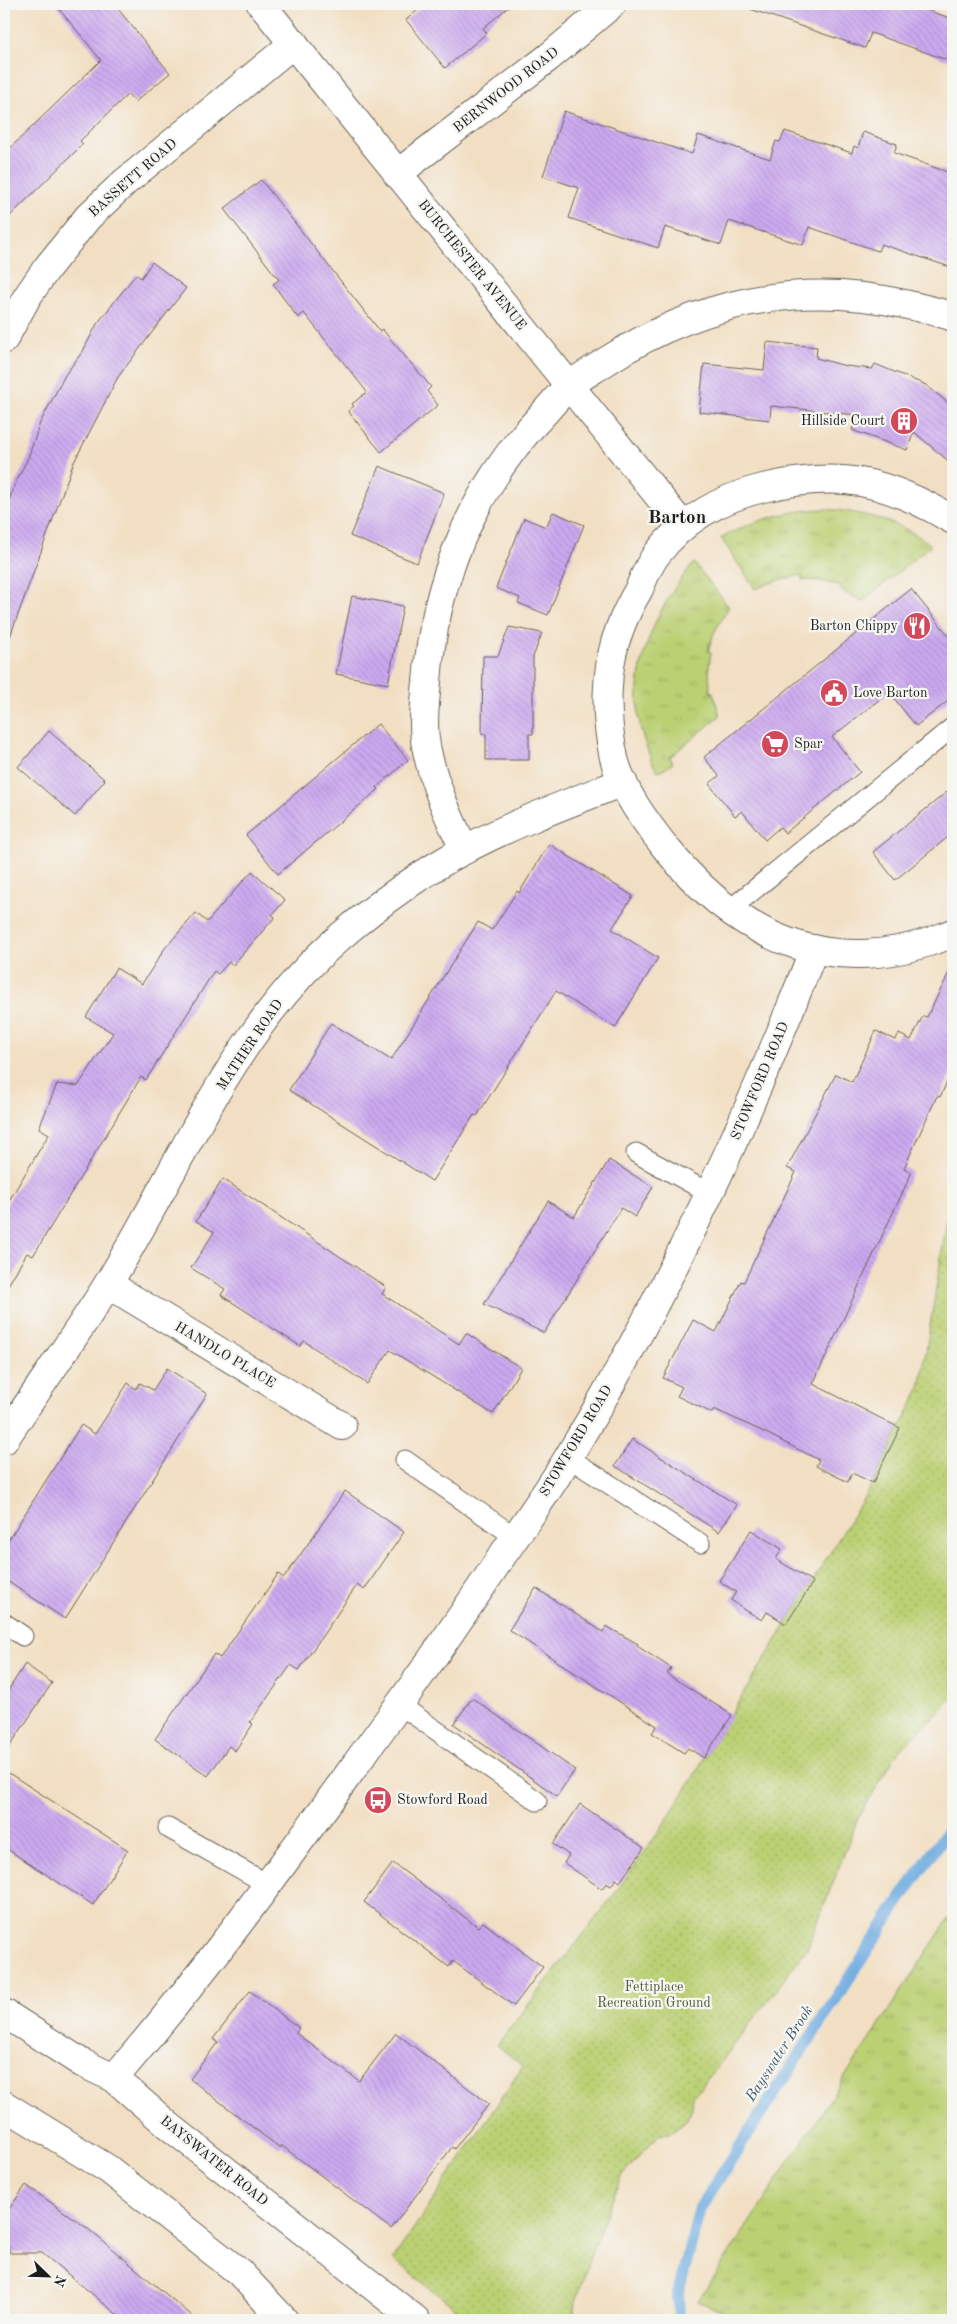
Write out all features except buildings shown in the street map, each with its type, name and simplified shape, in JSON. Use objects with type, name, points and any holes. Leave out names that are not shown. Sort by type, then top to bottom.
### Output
[{"type":"street","name":"BURCHESTER AVENUE","points":[[261,4],[682,525]]},
{"type":"street","name":"BERNWOOD ROAD","points":[[397,174],[548,57],[612,4]]},
{"type":"street","name":"BASSETT ROAD","points":[[4,339],[27,298],[47,268],[88,217],[125,182],[294,44]]},
{"type":"street","points":[[465,850],[446,815],[426,745],[425,711],[431,640],[437,608],[456,551],[468,524],[498,469],[527,430],[570,385],[638,341],[705,312],[774,297],[829,293],[879,298],[941,312],[953,317]]},
{"type":"street","points":[[953,520],[922,502],[887,487],[860,480],[834,478],[801,481],[750,491],[727,500],[682,525],[656,556],[619,629],[610,668],[610,739],[615,762],[623,782],[650,828],[698,885],[728,910],[767,934],[814,949],[849,954],[884,953],[925,945],[953,933]]},
{"type":"street","name":"MATHER ROAD","points":[[4,1440],[108,1284],[241,1052],[285,993],[312,962],[366,916],[414,880],[465,850],[526,821],[623,782]]},
{"type":"street","name":"STOWFORD ROAD","points":[[114,2078],[143,2045],[269,1885],[400,1705],[569,1458],[659,1295],[710,1193],[750,1108],[814,949]]},
{"type":"street","name":"HANDLO PLACE","points":[[108,1284],[342,1426]]},
{"type":"street","name":"BAYSWATER ROAD","points":[[4,2013],[82,2063],[114,2078],[168,2126],[416,2320]]},
{"type":"street","points":[[4,2105],[108,2169],[239,2272],[284,2320]]},
{"type":"lane","points":[[728,910],[953,727]]},
{"type":"lane","points":[[636,1153],[710,1193]]},
{"type":"lane","points":[[569,1458],[700,1543]]},
{"type":"lane","points":[[405,1460],[515,1537]]},
{"type":"lane","points":[[4,1623],[23,1636]]},
{"type":"lane","points":[[400,1705],[537,1801]]},
{"type":"lane","points":[[168,1828],[269,1885]]},
{"type":"green space","points":[[826,509],[854,513],[895,524],[931,545],[863,601],[840,590],[842,586],[821,581],[802,580],[802,575],[776,581],[755,589],[721,538],[746,526],[772,517],[798,511]]},
{"type":"green space","points":[[694,563],[729,607],[714,633],[708,651],[711,652],[709,666],[710,692],[713,692],[720,716],[670,757],[673,763],[658,771],[650,758],[639,719],[640,671],[646,647],[666,602]]},
{"type":"green space","name":"Fettiplace Recreation Ground","points":[[953,1183],[953,1698],[898,1752],[858,1818],[807,1949],[716,2069],[693,2096],[692,2108],[687,2119],[671,2133],[659,2134],[621,2177],[592,2251],[574,2308],[575,2320],[470,2320],[393,2259],[523,2066],[497,2045],[606,1905],[658,1833],[873,1483],[920,1388]]},
{"type":"green space","points":[[953,1912],[953,2320],[741,2320],[698,2301]]},
{"type":"waterway","name":"Bayswater Brook","points":[[679,2320],[678,2294],[700,2208],[903,1895],[953,1824]]},
{"type":"place","name":"Hillside Court","points":[[904,421]]},
{"type":"place","name":"Barton Chippy","points":[[917,626]]},
{"type":"place","name":"Love Barton","points":[[834,693]]},
{"type":"place","name":"Spar","points":[[775,744]]},
{"type":"place","name":"Stowford Road","points":[[378,1800]]},
{"type":"district","name":"Barton","points":[[677,518]]}]
